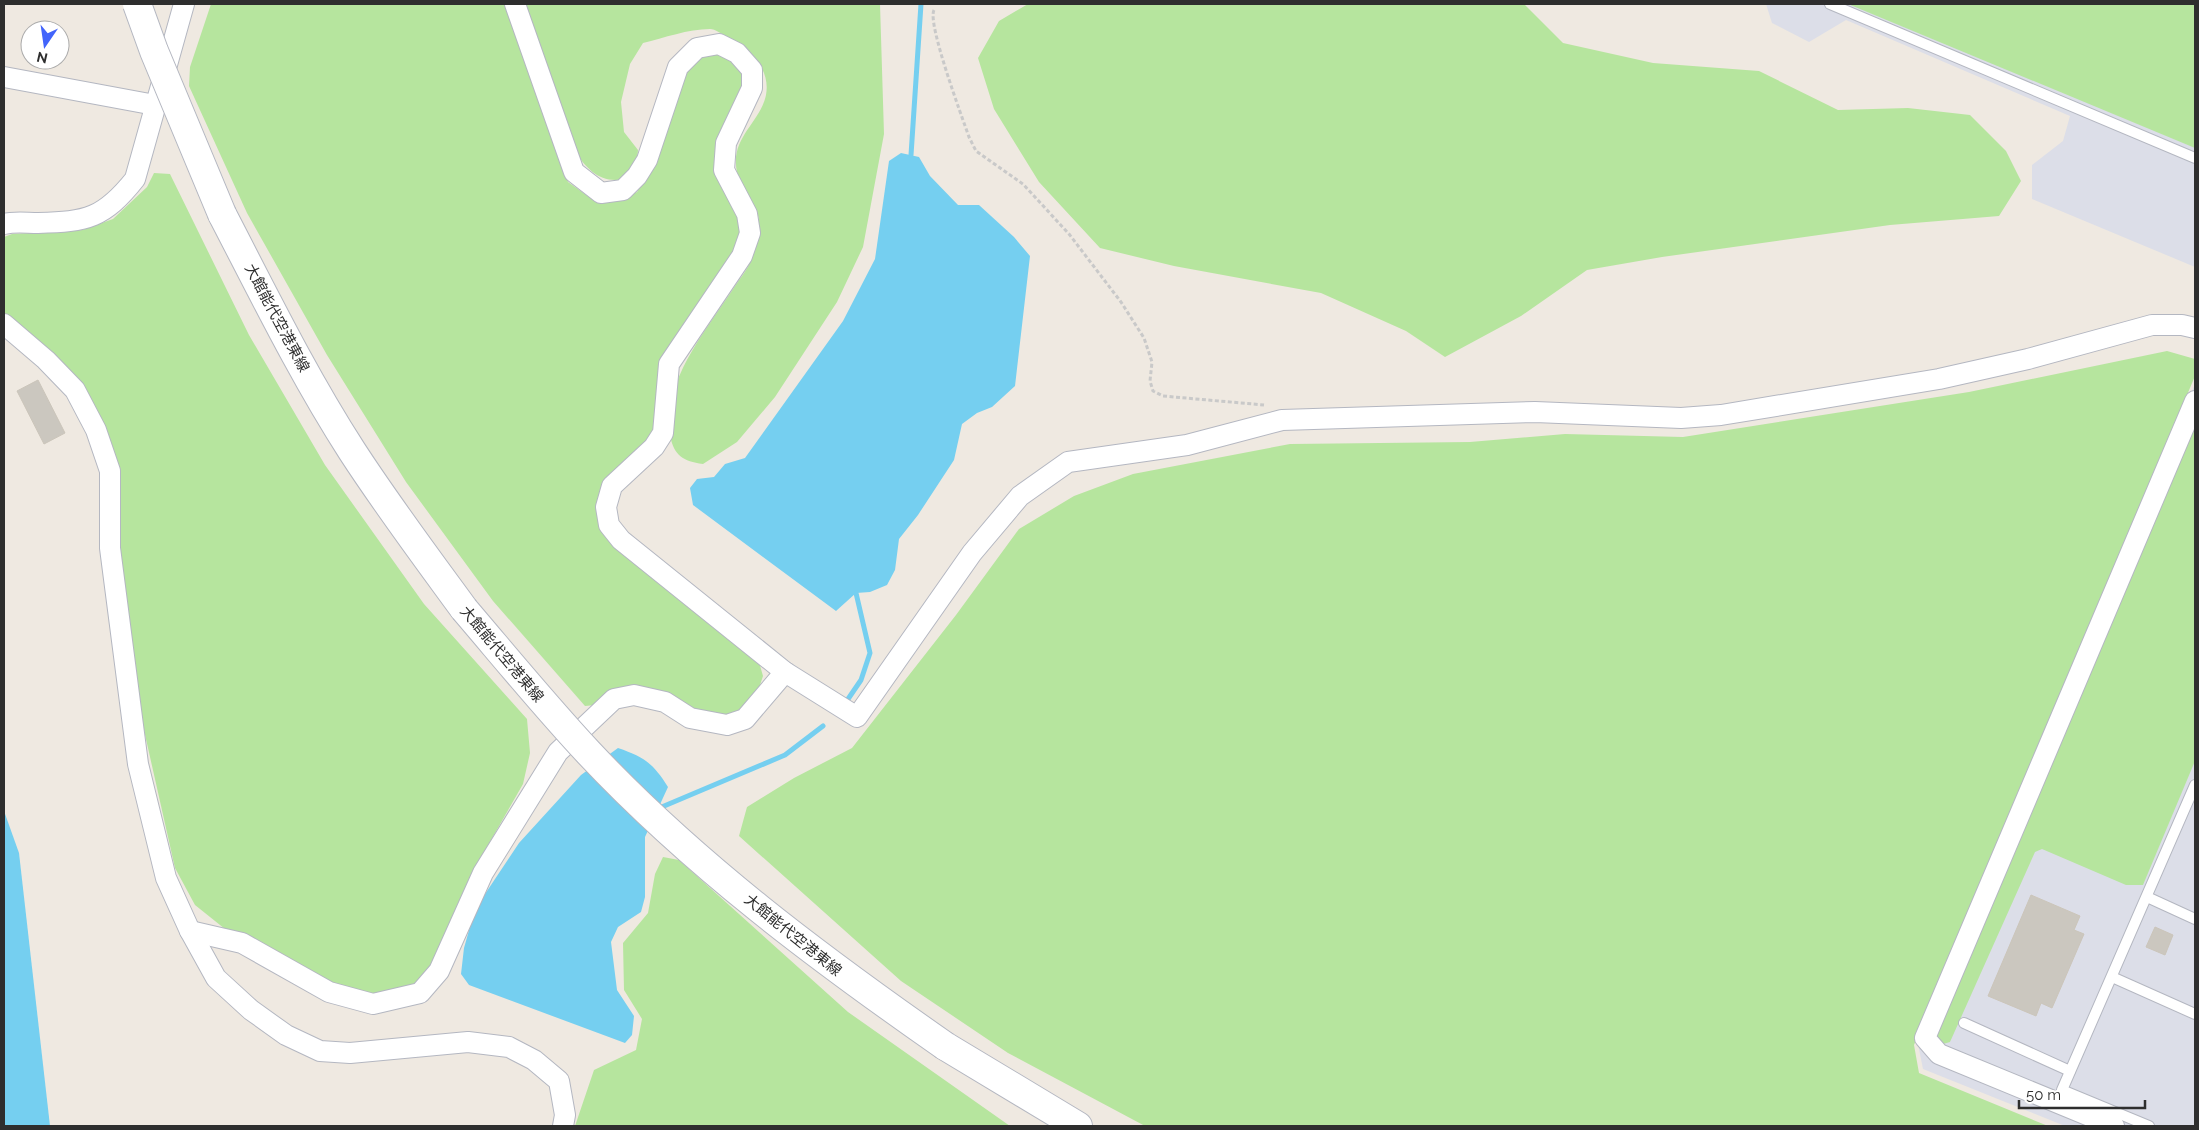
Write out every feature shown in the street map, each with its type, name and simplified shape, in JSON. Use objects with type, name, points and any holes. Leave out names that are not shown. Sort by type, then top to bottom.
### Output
[{"type":"main road","name":"大館能代空港東線","points":[[137,4],[154,51],[222,214],[295,354],[351,450],[405,530],[464,609],[588,752],[665,828],[756,906],[849,979],[945,1046],[1078,1126]]},
{"type":"street","points":[[4,224],[74,222],[97,215],[121,196],[134,179],[184,4]]},
{"type":"street","points":[[516,4],[574,172],[601,193],[623,190],[637,176],[647,160],[678,67],[697,48],[719,44],[737,53],[752,70],[752,88],[726,143],[724,170],[747,214],[750,233],[748,241],[742,256],[669,364],[663,433],[654,447],[612,486],[606,507],[609,526],[621,540],[785,672],[857,717],[972,553],[1020,496],[1047,474],[1068,462],[1187,445],[1282,420],[1535,412],[1681,418],[1721,415],[1939,379],[2028,359],[2152,325],[2182,325],[2195,328]]},
{"type":"street","points":[[4,77],[155,105]]},
{"type":"street","points":[[4,324],[46,360],[74,390],[96,430],[110,472],[110,548],[138,764],[166,878],[190,931],[216,978],[251,1010],[286,1035],[320,1051],[350,1053],[468,1042],[508,1047],[534,1060],[559,1081],[565,1114],[563,1126]]},
{"type":"street","points":[[2114,1126],[1939,1054],[1925,1038],[2195,401]]},
{"type":"street","points":[[190,931],[242,943],[329,992],[373,1004],[420,993],[439,971],[483,873],[558,752],[614,698],[634,695],[665,702],[690,718],[728,725],[745,719],[785,672]]},
{"type":"lane","points":[[1830,4],[2195,158]]},
{"type":"lane","points":[[2148,1126],[2062,1090],[2195,785]]},
{"type":"lane","points":[[2147,898],[2195,919]]},
{"type":"lane","points":[[2112,977],[2195,1014]]},
{"type":"lane","points":[[1964,1024],[2070,1071]]},
{"type":"path","points":[[934,10],[932,15],[936,34],[969,137],[976,151],[1022,184],[1070,234],[1121,302],[1144,338],[1152,362],[1150,381],[1153,391],[1163,396],[1263,405],[1276,409],[1282,420]]},
{"type":"shaded area","points":[[1766,4],[2195,4],[2195,267],[2032,199],[2032,165],[2063,141],[2070,116],[1846,20],[1809,42],[1772,23]]},
{"type":"shaded area","points":[[2195,384],[2195,1126],[2065,1126],[1923,1069],[1918,1044]]},
{"type":"green space","points":[[211,4],[505,4],[568,182],[592,199],[616,202],[637,192],[648,174],[684,75],[703,53],[725,56],[738,65],[746,79],[719,145],[742,221],[742,239],[663,363],[655,429],[599,508],[759,662],[763,676],[756,697],[740,713],[717,715],[688,709],[670,698],[585,706],[493,601],[406,482],[327,355],[247,213],[189,86],[190,67]]},
{"type":"green space","points":[[526,4],[880,4],[884,134],[863,247],[837,302],[775,397],[737,442],[703,464],[685,459],[677,453],[670,435],[669,415],[679,376],[689,356],[746,270],[755,249],[759,229],[757,212],[738,177],[736,164],[739,145],[759,112],[766,95],[767,85],[765,76],[761,67],[750,53],[712,29],[685,32],[643,43],[630,64],[621,102],[624,132],[638,150],[637,162],[625,179],[616,180],[602,177],[590,170],[575,151]]},
{"type":"green space","points":[[1028,4],[1524,4],[1563,43],[1653,63],[1759,71],[1838,110],[1908,108],[1970,115],[2006,151],[2021,181],[1999,216],[1890,225],[1662,257],[1587,270],[1521,316],[1445,357],[1406,331],[1321,293],[1174,266],[1100,248],[1039,182],[994,109],[978,58],[999,21]]},
{"type":"green space","points":[[1848,4],[2195,4],[2195,148]]},
{"type":"green space","points":[[154,173],[170,174],[249,335],[325,465],[424,604],[527,719],[530,753],[523,784],[470,877],[435,964],[414,987],[374,997],[334,988],[263,945],[225,929],[195,905],[175,868],[139,708],[96,410],[4,316],[4,237],[12,234],[82,230],[113,219],[147,187]]},
{"type":"green space","points":[[2167,351],[2195,359],[2195,376],[1914,1045],[1919,1073],[2048,1126],[1145,1126],[1008,1053],[901,981],[739,836],[747,807],[794,778],[852,748],[956,615],[1019,529],[1074,496],[1133,474],[1290,444],[1470,442],[1565,434],[1683,437],[1969,392]]},
{"type":"green space","points":[[2195,419],[2195,761],[2143,885],[2126,885],[2042,849],[2035,852],[1950,1042],[1943,1044],[1937,1037],[1940,1023]]},
{"type":"green space","points":[[663,857],[679,860],[848,1012],[1010,1126],[575,1126],[594,1070],[636,1050],[642,1019],[624,990],[623,943],[648,913],[655,874]]},
{"type":"water","points":[[901,153],[919,157],[930,176],[958,205],[979,205],[1014,237],[1030,256],[1015,386],[992,407],[977,413],[962,424],[954,460],[918,515],[899,539],[895,570],[887,585],[870,592],[856,593],[836,611],[693,505],[690,488],[697,479],[714,477],[725,464],[745,458],[843,321],[875,259],[889,161]]},
{"type":"water","points":[[618,748],[647,762],[658,772],[668,787],[645,837],[645,897],[641,912],[618,927],[611,942],[617,990],[634,1016],[632,1035],[625,1043],[469,985],[461,974],[464,948],[475,909],[519,843],[581,775]]},
{"type":"water","points":[[4,811],[19,853],[50,1126],[4,1126]]},
{"type":"building","points":[[38,380],[65,433],[44,444],[17,391]]},
{"type":"building","points":[[2031,895],[2080,916],[2074,930],[2084,934],[2052,1008],[2041,1003],[2036,1016],[1988,996]]},
{"type":"building","points":[[2155,927],[2173,935],[2165,955],[2146,947]]},
{"type":"waterway","points":[[911,155],[921,4]]},
{"type":"waterway","points":[[846,702],[861,680],[870,653],[856,593]]},
{"type":"waterway","points":[[657,809],[785,755],[823,726]]}]
